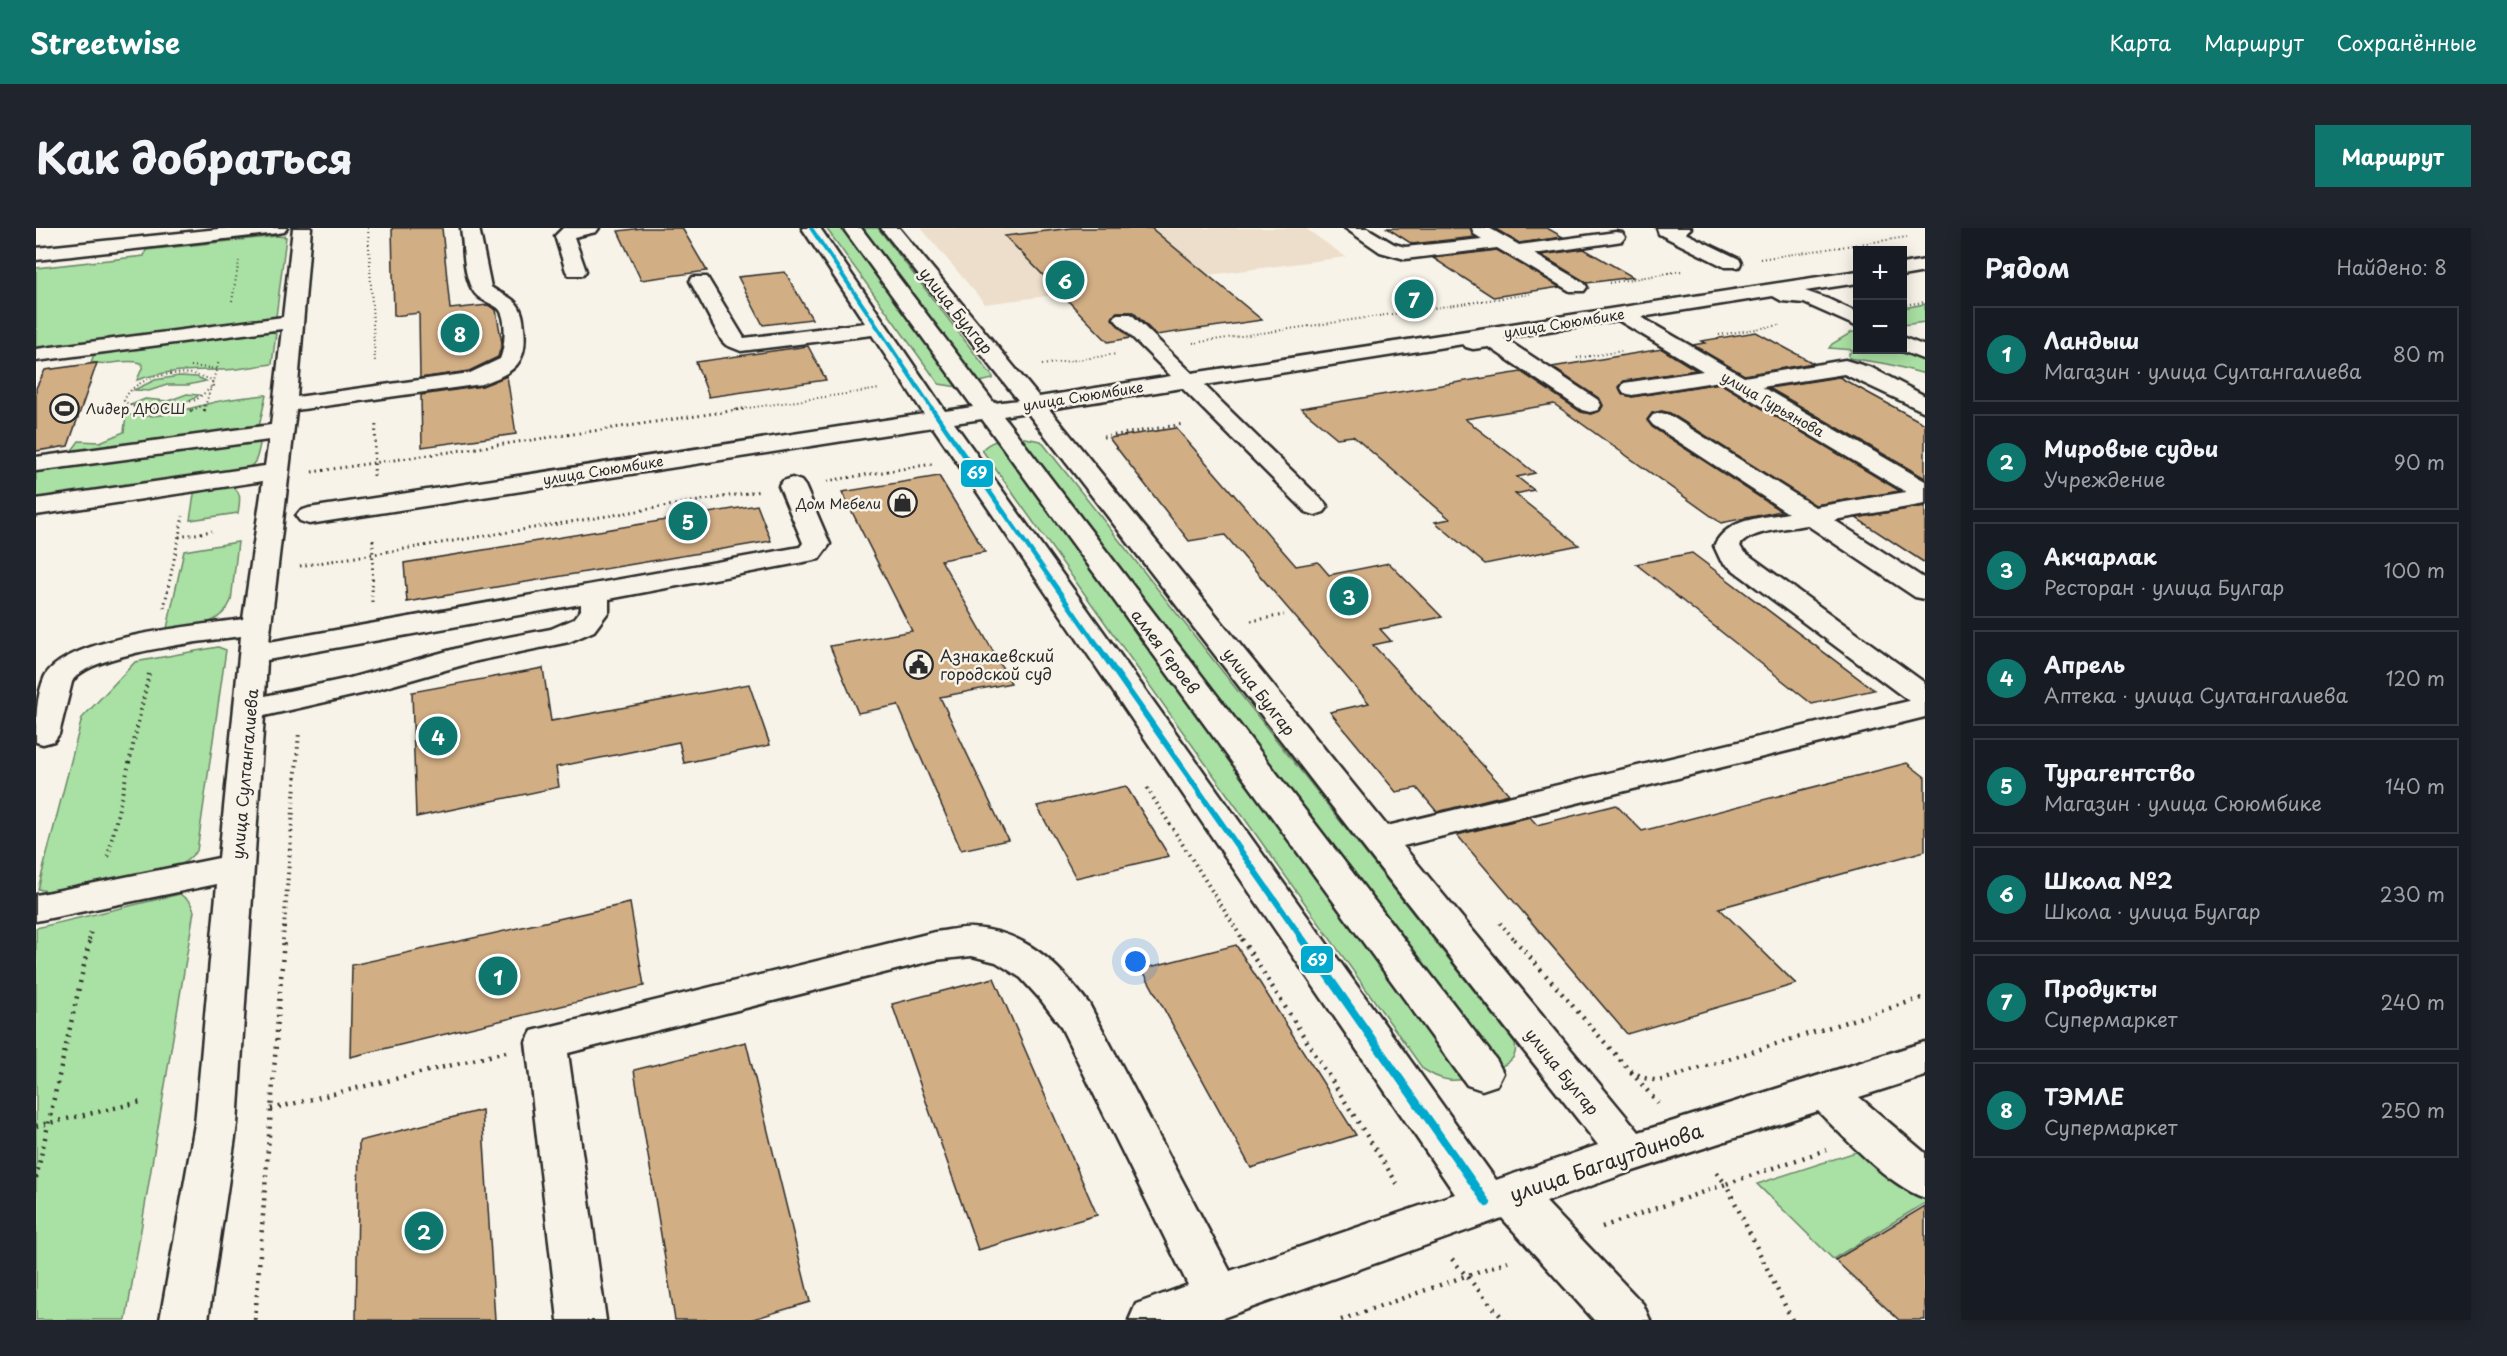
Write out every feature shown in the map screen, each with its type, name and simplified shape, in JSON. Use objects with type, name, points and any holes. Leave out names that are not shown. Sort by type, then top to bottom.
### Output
[{"type":"street","points":[[36,254],[278,228]]},
{"type":"street","name":"улица Султангалиева","points":[[184,1320],[216,1124],[255,640],[283,418],[302,228]]},
{"type":"street","points":[[36,464],[197,442],[376,393],[474,379],[507,364],[514,355],[516,347],[512,312],[501,300],[490,296],[481,287],[470,228]]},
{"type":"street","points":[[576,271],[564,236],[569,232],[590,228]]},
{"type":"street","points":[[811,228],[968,459],[1498,1199],[1626,1320]]},
{"type":"street","name":"аллея Героев","points":[[852,228],[1482,1073]]},
{"type":"street","name":"улица Булгар","points":[[890,228],[1065,444],[1377,840],[1630,1153]]},
{"type":"street","points":[[1354,228],[1387,249],[1405,253],[1508,246],[1608,232],[1658,231],[1732,263]]},
{"type":"street","points":[[1476,228],[1577,287]]},
{"type":"street","points":[[1907,269],[1925,266]]},
{"type":"street","name":"улица Сююмбике","points":[[309,516],[939,418],[990,415],[1036,408],[1626,316],[1853,278]]},
{"type":"street","points":[[700,281],[733,341],[741,345],[878,328]]},
{"type":"street","points":[[1192,383],[1493,340],[1626,316],[1788,294],[1808,298],[1853,319]]},
{"type":"street","name":"улица Гурьянова","points":[[1626,316],[1925,494]]},
{"type":"street","points":[[1124,318],[1316,507]]},
{"type":"street","points":[[36,355],[292,322]]},
{"type":"street","points":[[1493,340],[1590,405]]},
{"type":"street","points":[[1907,345],[1925,354]]},
{"type":"street","points":[[1632,388],[1845,367],[1864,373],[1925,405]]},
{"type":"street","points":[[968,459],[971,447],[976,443],[990,415],[998,393],[1004,388],[1006,370]]},
{"type":"street","points":[[916,383],[943,396],[1065,444]]},
{"type":"street","points":[[1661,420],[1925,591]]},
{"type":"street","points":[[36,507],[188,484],[275,474]]},
{"type":"street","points":[[38,743],[59,678],[76,662],[103,652],[156,642],[255,640],[372,633],[809,553],[817,544],[792,486]]},
{"type":"street","points":[[1925,494],[1745,529],[1731,537],[1727,546],[1731,555],[1925,698]]},
{"type":"street","points":[[249,709],[354,686],[473,652],[560,636],[584,625],[595,611],[595,593]]},
{"type":"street","points":[[1377,840],[1925,707]]},
{"type":"street","points":[[36,908],[237,867]]},
{"type":"street","points":[[582,1320],[546,1042],[935,946],[972,942],[1007,950],[1035,968],[1075,1015],[1219,1297]]},
{"type":"street","name":"улица Багаутдинова","points":[[1153,1320],[1630,1153],[1925,1059]]},
{"type":"street","points":[[1825,1090],[1871,1135],[1925,1179]]},
{"type":"path","points":[[368,228],[376,393],[372,633]]},
{"type":"path","points":[[197,442],[226,330],[245,232]]},
{"type":"path","points":[[1006,370],[1914,236]]},
{"type":"path","points":[[1907,304],[1925,302]]},
{"type":"path","points":[[199,375],[212,380],[213,386],[201,398],[177,407],[141,410],[129,407],[124,402],[125,395],[133,388],[162,376],[199,375]]},
{"type":"path","points":[[275,474],[375,463],[916,383]]},
{"type":"path","points":[[1065,444],[1226,418]]},
{"type":"path","points":[[36,1178],[179,537],[188,484]]},
{"type":"path","points":[[263,572],[792,486]]},
{"type":"path","points":[[179,537],[212,531]]},
{"type":"path","points":[[1244,623],[1284,615]]},
{"type":"path","points":[[255,1320],[299,728]]},
{"type":"path","points":[[1496,918],[1629,1070],[1644,1078],[1659,1081],[1925,998]]},
{"type":"path","points":[[271,1109],[546,1042]]},
{"type":"path","points":[[36,1126],[145,1101]]},
{"type":"path","points":[[1593,1230],[1871,1135]]},
{"type":"path","points":[[1726,1184],[1792,1320]]},
{"type":"path","points":[[1341,1320],[1508,1261]]},
{"type":"shaded area","points":[[921,228],[1305,228],[1346,257],[985,304]]},
{"type":"green space","points":[[826,228],[878,228],[993,379],[958,387],[939,384]]},
{"type":"green space","points":[[277,236],[286,237],[274,319],[36,353],[36,268],[144,256],[146,250]]},
{"type":"green space","points":[[1925,304],[1925,322],[1907,324],[1907,307]]},
{"type":"green space","points":[[269,331],[276,333],[272,364],[234,369],[168,372],[137,380],[143,366],[141,363],[91,362],[96,350]]},
{"type":"green space","points":[[1853,332],[1853,350],[1829,348]]},
{"type":"green space","points":[[1853,351],[1853,354],[1907,353],[1925,357],[1925,374],[1888,364],[1849,358],[1849,353]]},
{"type":"green space","points":[[179,376],[197,377],[206,381],[188,385],[167,385],[149,391],[134,390],[155,380]]},
{"type":"green space","points":[[187,394],[199,395],[192,400],[166,408],[131,405],[145,399],[168,401]]},
{"type":"green space","points":[[266,395],[259,427],[67,457],[79,441],[100,442],[124,432],[126,414],[160,415],[221,401]]},
{"type":"green space","points":[[1019,437],[1041,441],[1515,1043],[1514,1056],[1506,1064],[1472,1077],[1455,1080],[1438,1077],[1423,1069],[982,450],[994,442]]},
{"type":"green space","points":[[257,440],[260,444],[256,460],[243,470],[36,501],[36,469]]},
{"type":"green space","points":[[229,485],[239,493],[238,513],[190,520],[195,488]]},
{"type":"green space","points":[[238,542],[231,601],[226,610],[203,625],[166,633],[184,551]]},
{"type":"green space","points":[[218,647],[226,650],[197,851],[183,864],[50,892],[38,889],[82,718],[135,662]]},
{"type":"green space","points":[[180,894],[190,902],[194,911],[126,1320],[36,1320],[36,928]]},
{"type":"green space","points":[[1865,1149],[1925,1199],[1925,1203],[1833,1259],[1757,1184]]},
{"type":"building","points":[[392,228],[442,228],[450,309],[488,305],[496,310],[502,343],[498,357],[469,371],[420,378],[419,313],[394,316]]},
{"type":"building","points":[[642,228],[682,228],[707,271],[641,280],[618,231]]},
{"type":"building","points":[[1072,228],[1151,228],[1262,320],[1156,335],[1133,312],[1117,312],[1112,319],[1130,338],[1108,342],[1005,236]]},
{"type":"building","points":[[1387,228],[1470,228],[1475,237],[1412,244]]},
{"type":"building","points":[[1494,228],[1547,228],[1563,237],[1519,243]]},
{"type":"building","points":[[1584,249],[1633,277],[1587,283],[1541,255]]},
{"type":"building","points":[[1497,250],[1560,287],[1493,297],[1433,258]]},
{"type":"building","points":[[785,272],[812,319],[763,325],[738,277]]},
{"type":"building","points":[[1756,332],[1813,363],[1744,375],[1693,345],[1705,343],[1701,341]]},
{"type":"building","points":[[808,346],[826,380],[709,397],[696,362]]},
{"type":"building","points":[[1662,349],[1696,370],[1624,381],[1619,387],[1622,394],[1632,397],[1720,383],[1900,491],[1815,505],[1670,413],[1662,411],[1652,413],[1647,420],[1652,427],[1781,511],[1721,523],[1554,404],[1465,419],[1535,473],[1517,477],[1534,490],[1515,494],[1579,545],[1485,564],[1435,522],[1450,519],[1353,436],[1337,438],[1301,408],[1521,372],[1581,412],[1591,414],[1600,411],[1603,406],[1600,399],[1552,367]]},
{"type":"building","name":"Лидер ДЮСШ","points":[[97,363],[68,446],[36,451],[36,388],[45,370]]},
{"type":"building","points":[[507,376],[516,434],[422,447],[421,395],[482,386]]},
{"type":"building","points":[[1839,377],[1925,424],[1925,478],[1769,388]]},
{"type":"building","points":[[1176,428],[1296,566],[1318,562],[1329,575],[1389,563],[1442,617],[1380,629],[1391,641],[1373,645],[1509,794],[1437,812],[1417,788],[1396,792],[1330,712],[1369,703],[1225,535],[1189,541],[1109,438]]},
{"type":"building","points":[[939,476],[985,552],[941,560],[1011,683],[940,697],[1008,840],[961,850],[898,705],[858,713],[830,646],[912,631],[842,492]]},
{"type":"building","points":[[757,505],[771,541],[407,602],[404,563]]},
{"type":"building","points":[[1925,506],[1925,563],[1856,518]]},
{"type":"building","points":[[1692,553],[1874,690],[1812,704],[1636,564]]},
{"type":"building","points":[[543,668],[551,721],[749,684],[770,745],[684,763],[679,742],[556,767],[559,787],[416,817],[412,692]]},
{"type":"building","points":[[1907,763],[1925,777],[1925,851],[1719,908],[1796,984],[1627,1034],[1457,835],[1530,817],[1537,825],[1616,805],[1642,831]]},
{"type":"building","points":[[1126,786],[1169,856],[1076,878],[1037,806]]},
{"type":"building","points":[[630,903],[644,986],[350,1057],[352,965]]},
{"type":"building","points":[[1236,945],[1356,1135],[1251,1168],[1142,969]]},
{"type":"building","points":[[994,978],[1097,1215],[978,1250],[892,1004]]},
{"type":"building","points":[[746,1042],[810,1302],[750,1320],[675,1320],[634,1070]]},
{"type":"building","points":[[482,1110],[495,1320],[356,1320],[359,1141]]},
{"type":"building","points":[[1925,1206],[1925,1320],[1899,1320],[1835,1260]]},
{"type":"transit line","name":"69","points":[[811,228],[939,419],[1487,1203]]},
{"type":"place","name":"Школа №2","points":[[1065,280]]},
{"type":"place","name":"Продукты","points":[[1414,299]]},
{"type":"place","name":"ТЭМЛЕ","points":[[460,333]]},
{"type":"place","name":"Лидер ДЮСШ","points":[[65,408]]},
{"type":"place","name":"Дом Мебели","points":[[902,503]]},
{"type":"place","name":"Турагентство","points":[[688,521]]},
{"type":"place","name":"Акчарлак","points":[[1349,596]]},
{"type":"place","name":"Азнакаевский городской суд","points":[[919,664]]},
{"type":"place","name":"Апрель","points":[[438,736]]},
{"type":"place","name":"Ландыш","points":[[498,976]]},
{"type":"place","name":"Мировые судьи","points":[[424,1231]]}]
